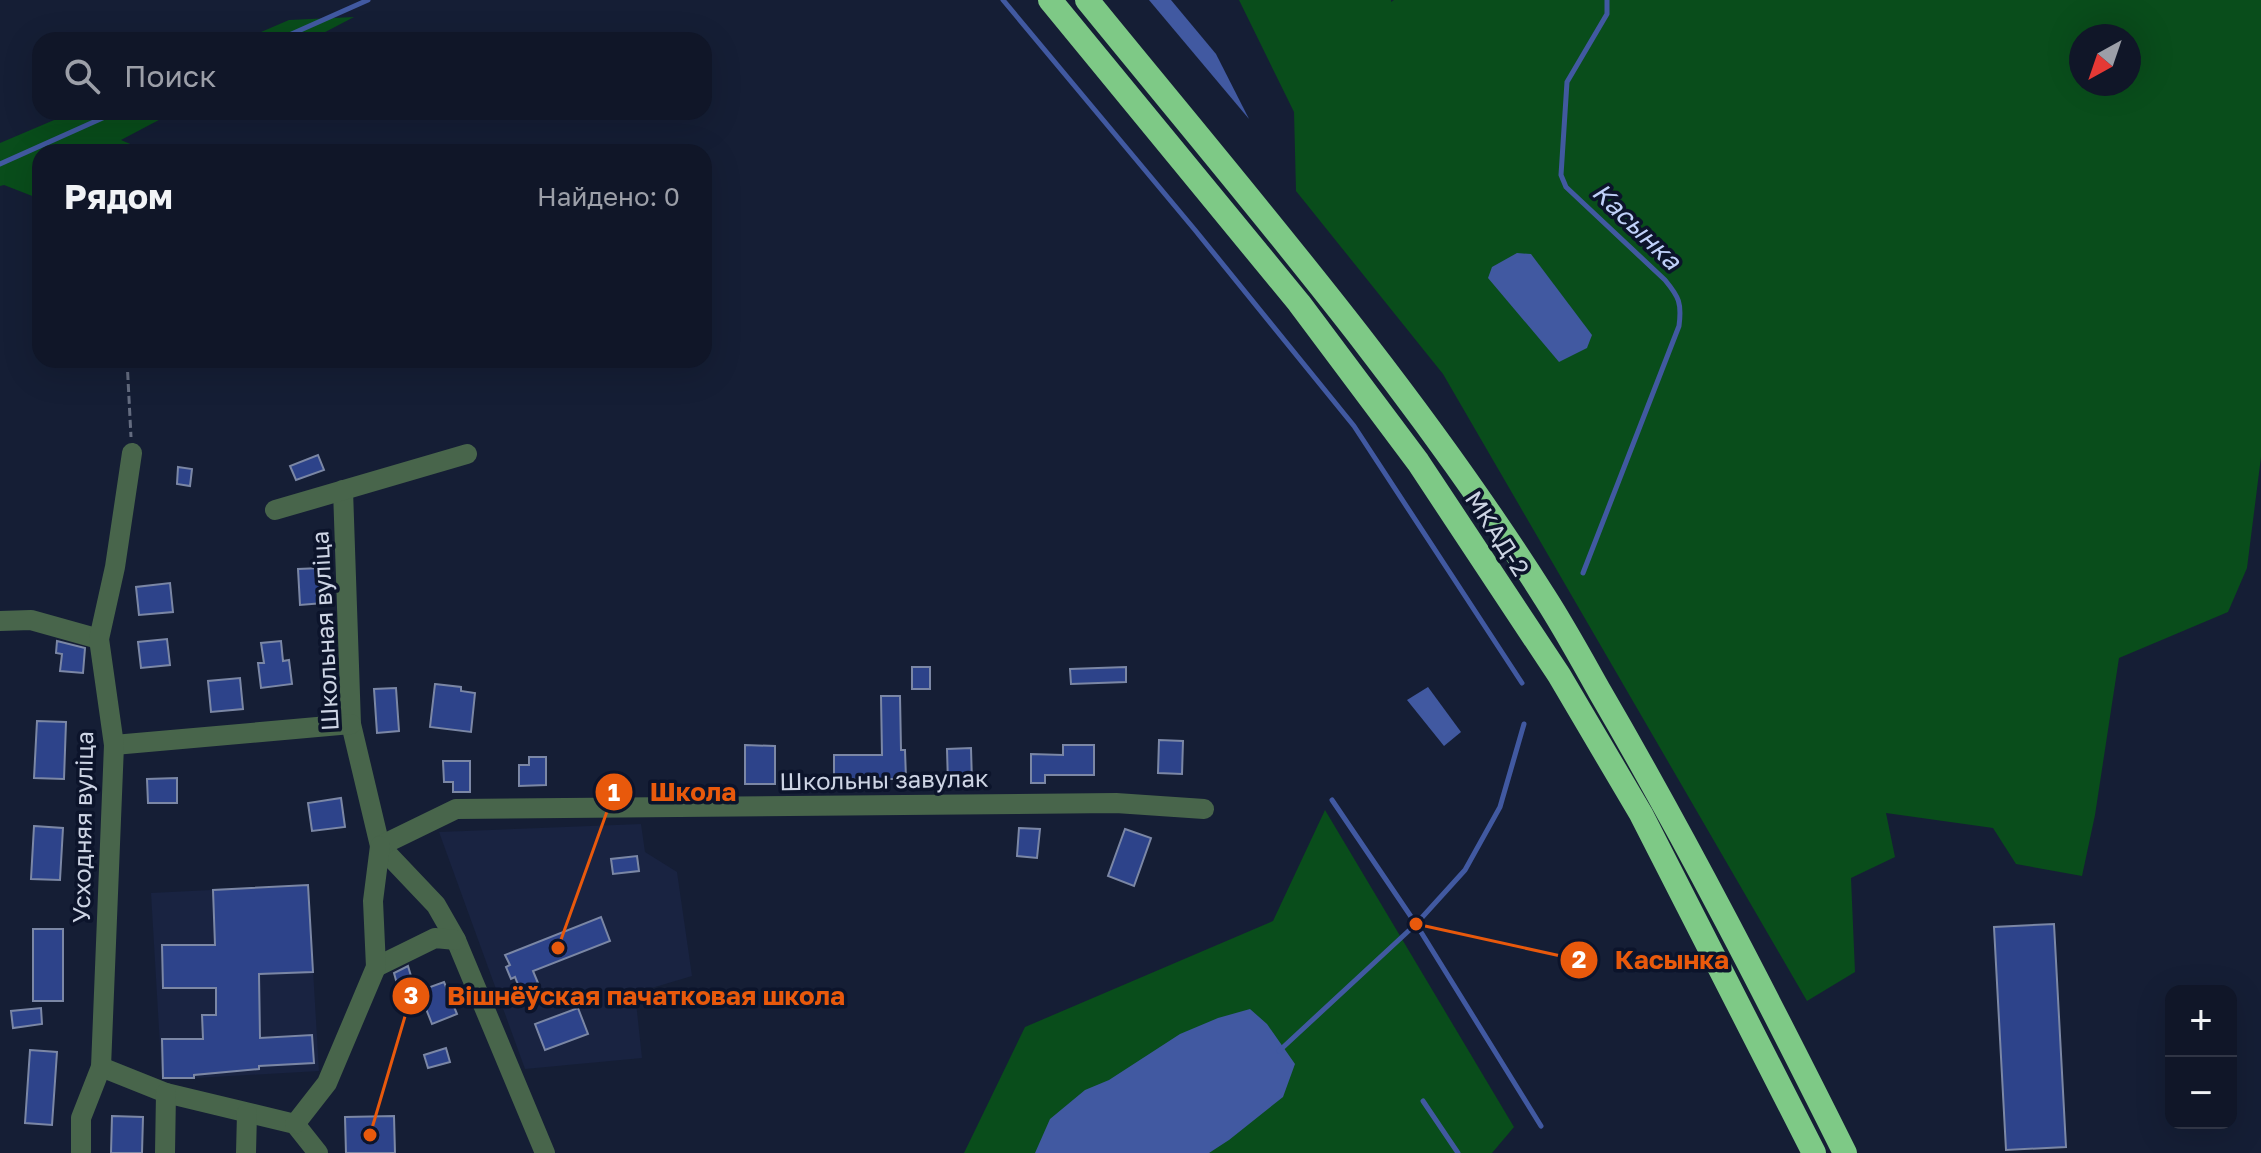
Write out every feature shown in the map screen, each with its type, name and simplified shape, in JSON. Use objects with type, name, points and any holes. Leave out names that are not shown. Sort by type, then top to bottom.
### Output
[{"type":"highway","name":"МКАД-2","points":[[1050,0],[1299,303],[1427,475],[1559,675],[1641,814],[1814,1153]]},
{"type":"highway","points":[[1087,0],[1293,250],[1417,411],[1544,596],[1659,792],[1845,1153]]},
{"type":"street","name":"Усходняя вуліца","points":[[81,1153],[81,1118],[101,1067],[114,745],[99,639],[115,567],[132,453]]},
{"type":"street","points":[[275,510],[467,454]]},
{"type":"street","name":"Школьная вуліца","points":[[343,490],[351,724],[380,846]]},
{"type":"street","points":[[0,621],[31,620],[99,639]]},
{"type":"street","points":[[114,745],[351,724]]},
{"type":"street","name":"Школьны завулак","points":[[380,846],[456,809],[1116,803],[1204,809]]},
{"type":"street","points":[[380,846],[436,905],[456,940],[545,1153]]},
{"type":"street","points":[[295,1124],[327,1083],[376,967],[373,901],[380,846]]},
{"type":"street","points":[[376,967],[435,938],[456,940]]},
{"type":"street","points":[[101,1067],[166,1093],[295,1124],[318,1153]]},
{"type":"street","points":[[165,1153],[166,1093]]},
{"type":"street","points":[[246,1153],[247,1113]]},
{"type":"path","points":[[127,368],[132,453]]},
{"type":"shaded area","points":[[641,824],[645,852],[677,872],[692,976],[635,993],[642,1058],[525,1069],[439,832]]},
{"type":"shaded area","points":[[308,885],[319,1071],[162,1080],[151,893]]},
{"type":"green space","points":[[1239,0],[2261,0],[2261,457],[2247,568],[2228,612],[2119,658],[2095,815],[2082,876],[2016,864],[1993,828],[1886,813],[1895,857],[1851,878],[1855,972],[1807,1001],[1443,374],[1296,191],[1294,112]]},
{"type":"green space","points":[[354,17],[325,32],[261,32],[289,20]]},
{"type":"green space","points":[[54,120],[159,120],[121,140],[130,144],[32,144],[32,196],[0,186],[0,143]]},
{"type":"green space","points":[[1325,810],[1514,1127],[1492,1153],[964,1153],[1025,1027],[1273,921]]},
{"type":"water","points":[[1149,0],[1171,0],[1216,54],[1249,119]]},
{"type":"water","points":[[1517,253],[1531,254],[1592,335],[1587,348],[1559,362],[1488,278],[1492,267]]},
{"type":"water","points":[[1428,687],[1461,732],[1444,746],[1407,700]]},
{"type":"water","points":[[1250,1009],[1267,1024],[1295,1064],[1283,1097],[1229,1140],[1209,1153],[1035,1153],[1050,1119],[1085,1090],[1109,1080],[1180,1034]]},
{"type":"building","points":[[318,455],[324,470],[296,480],[290,466]]},
{"type":"building","points":[[178,467],[192,469],[190,486],[177,484]]},
{"type":"building","points":[[321,568],[323,603],[300,605],[298,569]]},
{"type":"building","points":[[170,583],[173,612],[139,615],[136,587]]},
{"type":"building","points":[[167,639],[170,665],[141,668],[138,642]]},
{"type":"building","points":[[57,641],[85,648],[83,673],[60,671],[62,654],[56,653]]},
{"type":"building","points":[[281,641],[283,661],[289,660],[292,684],[261,688],[258,663],[264,663],[261,643]]},
{"type":"building","points":[[912,667],[930,667],[930,689],[912,689]]},
{"type":"building","points":[[1126,667],[1126,682],[1071,684],[1070,669]]},
{"type":"building","points":[[240,678],[243,709],[211,712],[208,681]]},
{"type":"building","points":[[435,684],[461,687],[461,691],[475,693],[471,732],[430,727]]},
{"type":"building","points":[[396,688],[399,731],[377,733],[374,689]]},
{"type":"building","points":[[881,696],[900,696],[901,750],[905,750],[906,779],[834,779],[834,755],[882,755]]},
{"type":"building","points":[[37,721],[66,722],[64,779],[34,778]]},
{"type":"building","points":[[1159,740],[1183,741],[1182,774],[1158,773]]},
{"type":"building","points":[[745,745],[775,746],[775,784],[745,784]]},
{"type":"building","points":[[1063,745],[1094,745],[1094,775],[1045,775],[1045,783],[1031,783],[1031,754],[1063,755]]},
{"type":"building","points":[[971,748],[972,783],[948,784],[947,749]]},
{"type":"building","points":[[529,757],[546,757],[546,785],[519,786],[519,765],[529,765]]},
{"type":"building","points":[[443,761],[470,761],[470,792],[453,792],[453,782],[444,782]]},
{"type":"building","points":[[177,778],[177,803],[148,803],[147,779]]},
{"type":"building","points":[[341,798],[345,827],[312,831],[308,803]]},
{"type":"building","points":[[34,826],[63,828],[60,880],[31,879]]},
{"type":"building","points":[[1019,828],[1040,829],[1037,858],[1017,856]]},
{"type":"building","points":[[1125,829],[1151,838],[1134,886],[1108,876]]},
{"type":"building","points":[[637,856],[639,871],[613,874],[611,859]]},
{"type":"building","points":[[308,885],[313,972],[259,974],[260,1038],[312,1035],[314,1063],[259,1066],[259,1069],[194,1075],[194,1078],[163,1078],[162,1039],[203,1039],[202,1015],[216,1015],[216,988],[163,988],[162,945],[215,945],[213,890]]},
{"type":"building","points":[[601,917],[610,941],[533,971],[538,983],[520,990],[515,977],[511,979],[506,967],[510,965],[505,955]]},
{"type":"building","points":[[2054,924],[2066,1147],[2006,1150],[1994,927]]},
{"type":"building","points":[[33,929],[63,929],[63,1001],[33,1001]]},
{"type":"building","points":[[408,966],[414,986],[399,991],[394,973]]},
{"type":"building","points":[[444,982],[457,1014],[432,1024],[419,991]]},
{"type":"building","points":[[41,1008],[42,1024],[13,1028],[11,1011]]},
{"type":"building","points":[[578,1008],[588,1034],[545,1050],[535,1024]]},
{"type":"building","points":[[446,1048],[450,1062],[428,1068],[424,1055]]},
{"type":"building","points":[[30,1050],[57,1052],[52,1125],[25,1123]]},
{"type":"building","points":[[112,1116],[143,1117],[142,1153],[111,1153]]},
{"type":"building","points":[[394,1116],[395,1153],[346,1153],[345,1117]]},
{"type":"waterway","points":[[296,32],[368,0]]},
{"type":"waterway","points":[[1003,0],[1354,426],[1522,683]]},
{"type":"waterway","name":"Касынка","points":[[1583,573],[1680,318],[1680,306],[1665,280],[1566,187],[1561,175],[1567,82],[1607,14],[1607,0]]},
{"type":"waterway","points":[[45,144],[98,120]]},
{"type":"waterway","points":[[0,164],[32,150]]},
{"type":"waterway","name":"Касынка","points":[[1279,1051],[1416,924],[1465,870],[1500,807],[1524,724]]},
{"type":"waterway","points":[[1332,800],[1416,924],[1541,1126]]},
{"type":"waterway","points":[[1423,1101],[1458,1153]]},
{"type":"place","name":"Касынка","points":[[1416,924]]},
{"type":"place","name":"Школа","points":[[558,948]]},
{"type":"place","name":"Вішнёўская пачатковая школа","points":[[370,1135]]}]
